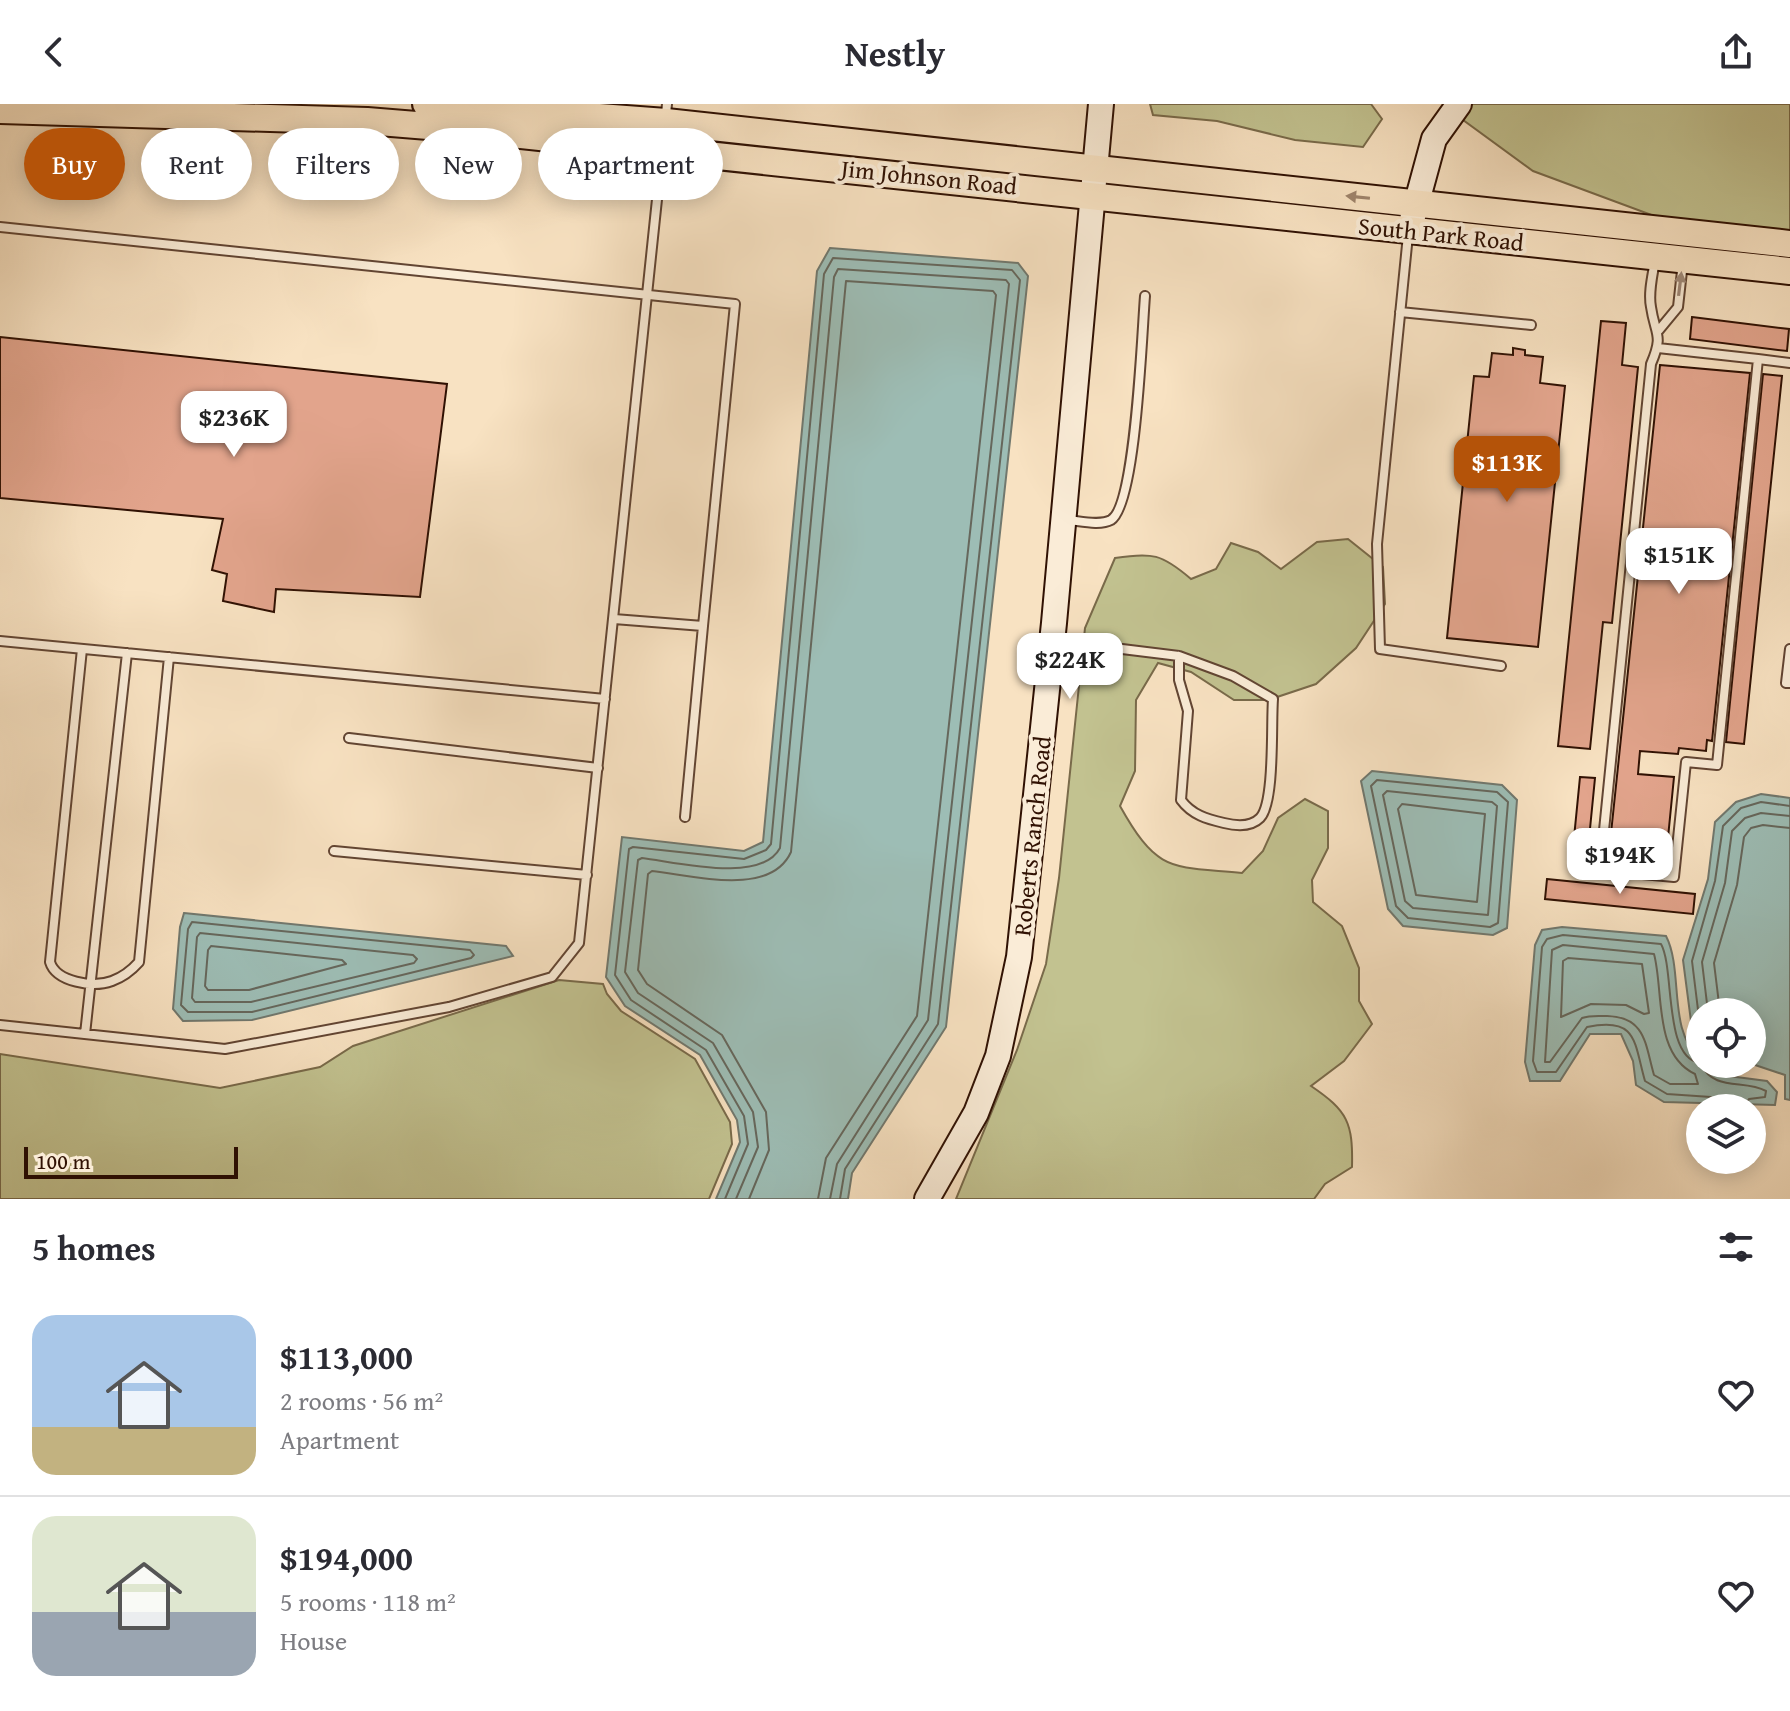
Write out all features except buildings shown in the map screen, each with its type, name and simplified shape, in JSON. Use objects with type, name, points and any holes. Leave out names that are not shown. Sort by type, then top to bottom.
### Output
[{"type":"main road","name":"Jim Johnson Road","points":[[426,104],[885,146],[1094,182]]},
{"type":"main road","name":"Jim Johnson Road","points":[[0,110],[367,121],[665,125],[872,171],[1094,182]]},
{"type":"main road","name":"South Park Road","points":[[1094,182],[1295,190],[1412,219],[1632,226],[1685,245],[1790,271]]},
{"type":"main road","name":"South Park Road","points":[[1094,182],[1412,219],[1655,256],[1685,245],[1790,244]]},
{"type":"main road","points":[[1685,245],[1692,242],[1790,253]]},
{"type":"street","name":"Roberts Ranch Road","points":[[927,1199],[976,1113],[998,1056],[1019,957],[1052,640],[1101,104]]},
{"type":"street","points":[[1412,219],[1434,139],[1459,104]]},
{"type":"lane","points":[[0,1025],[225,1049],[449,1007],[552,977],[579,943],[665,125]]},
{"type":"lane","points":[[1412,219],[1377,544],[1380,649],[1501,666]]},
{"type":"lane","points":[[0,227],[735,304],[685,817]]},
{"type":"lane","points":[[1659,330],[1678,307],[1685,245]]},
{"type":"lane","points":[[1655,256],[1650,305],[1659,330],[1658,348],[1651,364],[1600,870],[1674,877],[1686,762],[1717,765],[1758,359]]},
{"type":"lane","points":[[1063,520],[1098,523],[1111,520],[1122,507],[1131,462],[1145,296]]},
{"type":"lane","points":[[1400,312],[1531,325]]},
{"type":"lane","points":[[1658,348],[1790,363]]},
{"type":"lane","points":[[614,619],[703,626]]},
{"type":"lane","points":[[1052,640],[1179,656],[1233,676],[1273,699],[1268,799],[1262,816],[1251,824],[1232,825],[1206,819],[1188,809],[1181,800],[1188,711],[1179,680],[1179,656]]},
{"type":"lane","points":[[0,641],[605,699]]},
{"type":"lane","points":[[82,649],[50,962],[53,972],[62,978],[90,982],[109,983],[130,972],[139,962],[169,657]]},
{"type":"lane","points":[[1790,649],[1786,683],[1790,683]]},
{"type":"lane","points":[[85,1034],[127,653]]},
{"type":"lane","points":[[349,738],[598,768]]},
{"type":"lane","points":[[334,851],[587,875]]},
{"type":"green space","points":[[1150,104],[1371,104],[1382,119],[1363,147],[1295,140],[1217,121],[1153,115]]},
{"type":"green space","points":[[1469,104],[1790,104],[1790,236],[1673,223],[1533,171],[1459,117]]},
{"type":"green space","points":[[1348,539],[1383,567],[1385,604],[1356,648],[1316,684],[1268,700],[1234,700],[1191,672],[1158,663],[1136,700],[1135,771],[1120,806],[1145,844],[1169,862],[1182,867],[1242,873],[1263,851],[1278,818],[1305,799],[1328,811],[1328,848],[1312,880],[1313,902],[1342,926],[1359,968],[1359,1001],[1372,1024],[1344,1061],[1311,1086],[1333,1103],[1346,1119],[1351,1139],[1352,1167],[1325,1184],[1314,1199],[956,1199],[1017,1050],[1046,964],[1059,878],[1085,628],[1115,558],[1138,555],[1156,557],[1172,564],[1191,579],[1216,569],[1231,543],[1258,552],[1281,569],[1317,542]]},
{"type":"green space","points":[[559,980],[603,984],[621,1011],[695,1059],[730,1122],[732,1144],[709,1199],[0,1199],[0,1054],[220,1088],[320,1067],[353,1046]]},
{"type":"water","points":[[830,248],[1018,263],[1028,276],[946,1027],[852,1173],[848,1199],[716,1199],[740,1142],[737,1120],[700,1055],[625,1006],[606,977],[622,837],[744,851],[763,842],[817,271]]},
{"type":"water","points":[[1372,771],[1502,785],[1517,800],[1507,928],[1493,935],[1403,926],[1388,909],[1361,781]]},
{"type":"water","points":[[1761,794],[1790,798],[1790,1100],[1785,1099],[1785,1075],[1766,1069],[1766,998],[1688,998],[1683,960],[1708,879],[1715,822],[1736,802]]},
{"type":"water","points":[[184,913],[506,946],[513,956],[252,1020],[183,1021],[173,1009]]},
{"type":"water","points":[[1562,927],[1666,936],[1674,966],[1679,1017],[1686,1038],[1686,1078],[1767,1081],[1777,1092],[1775,1105],[1766,1105],[1766,1094],[1686,1094],[1686,1103],[1664,1102],[1636,1085],[1633,1061],[1621,1034],[1590,1034],[1560,1081],[1530,1081],[1525,1062],[1535,945],[1542,930]]}]
